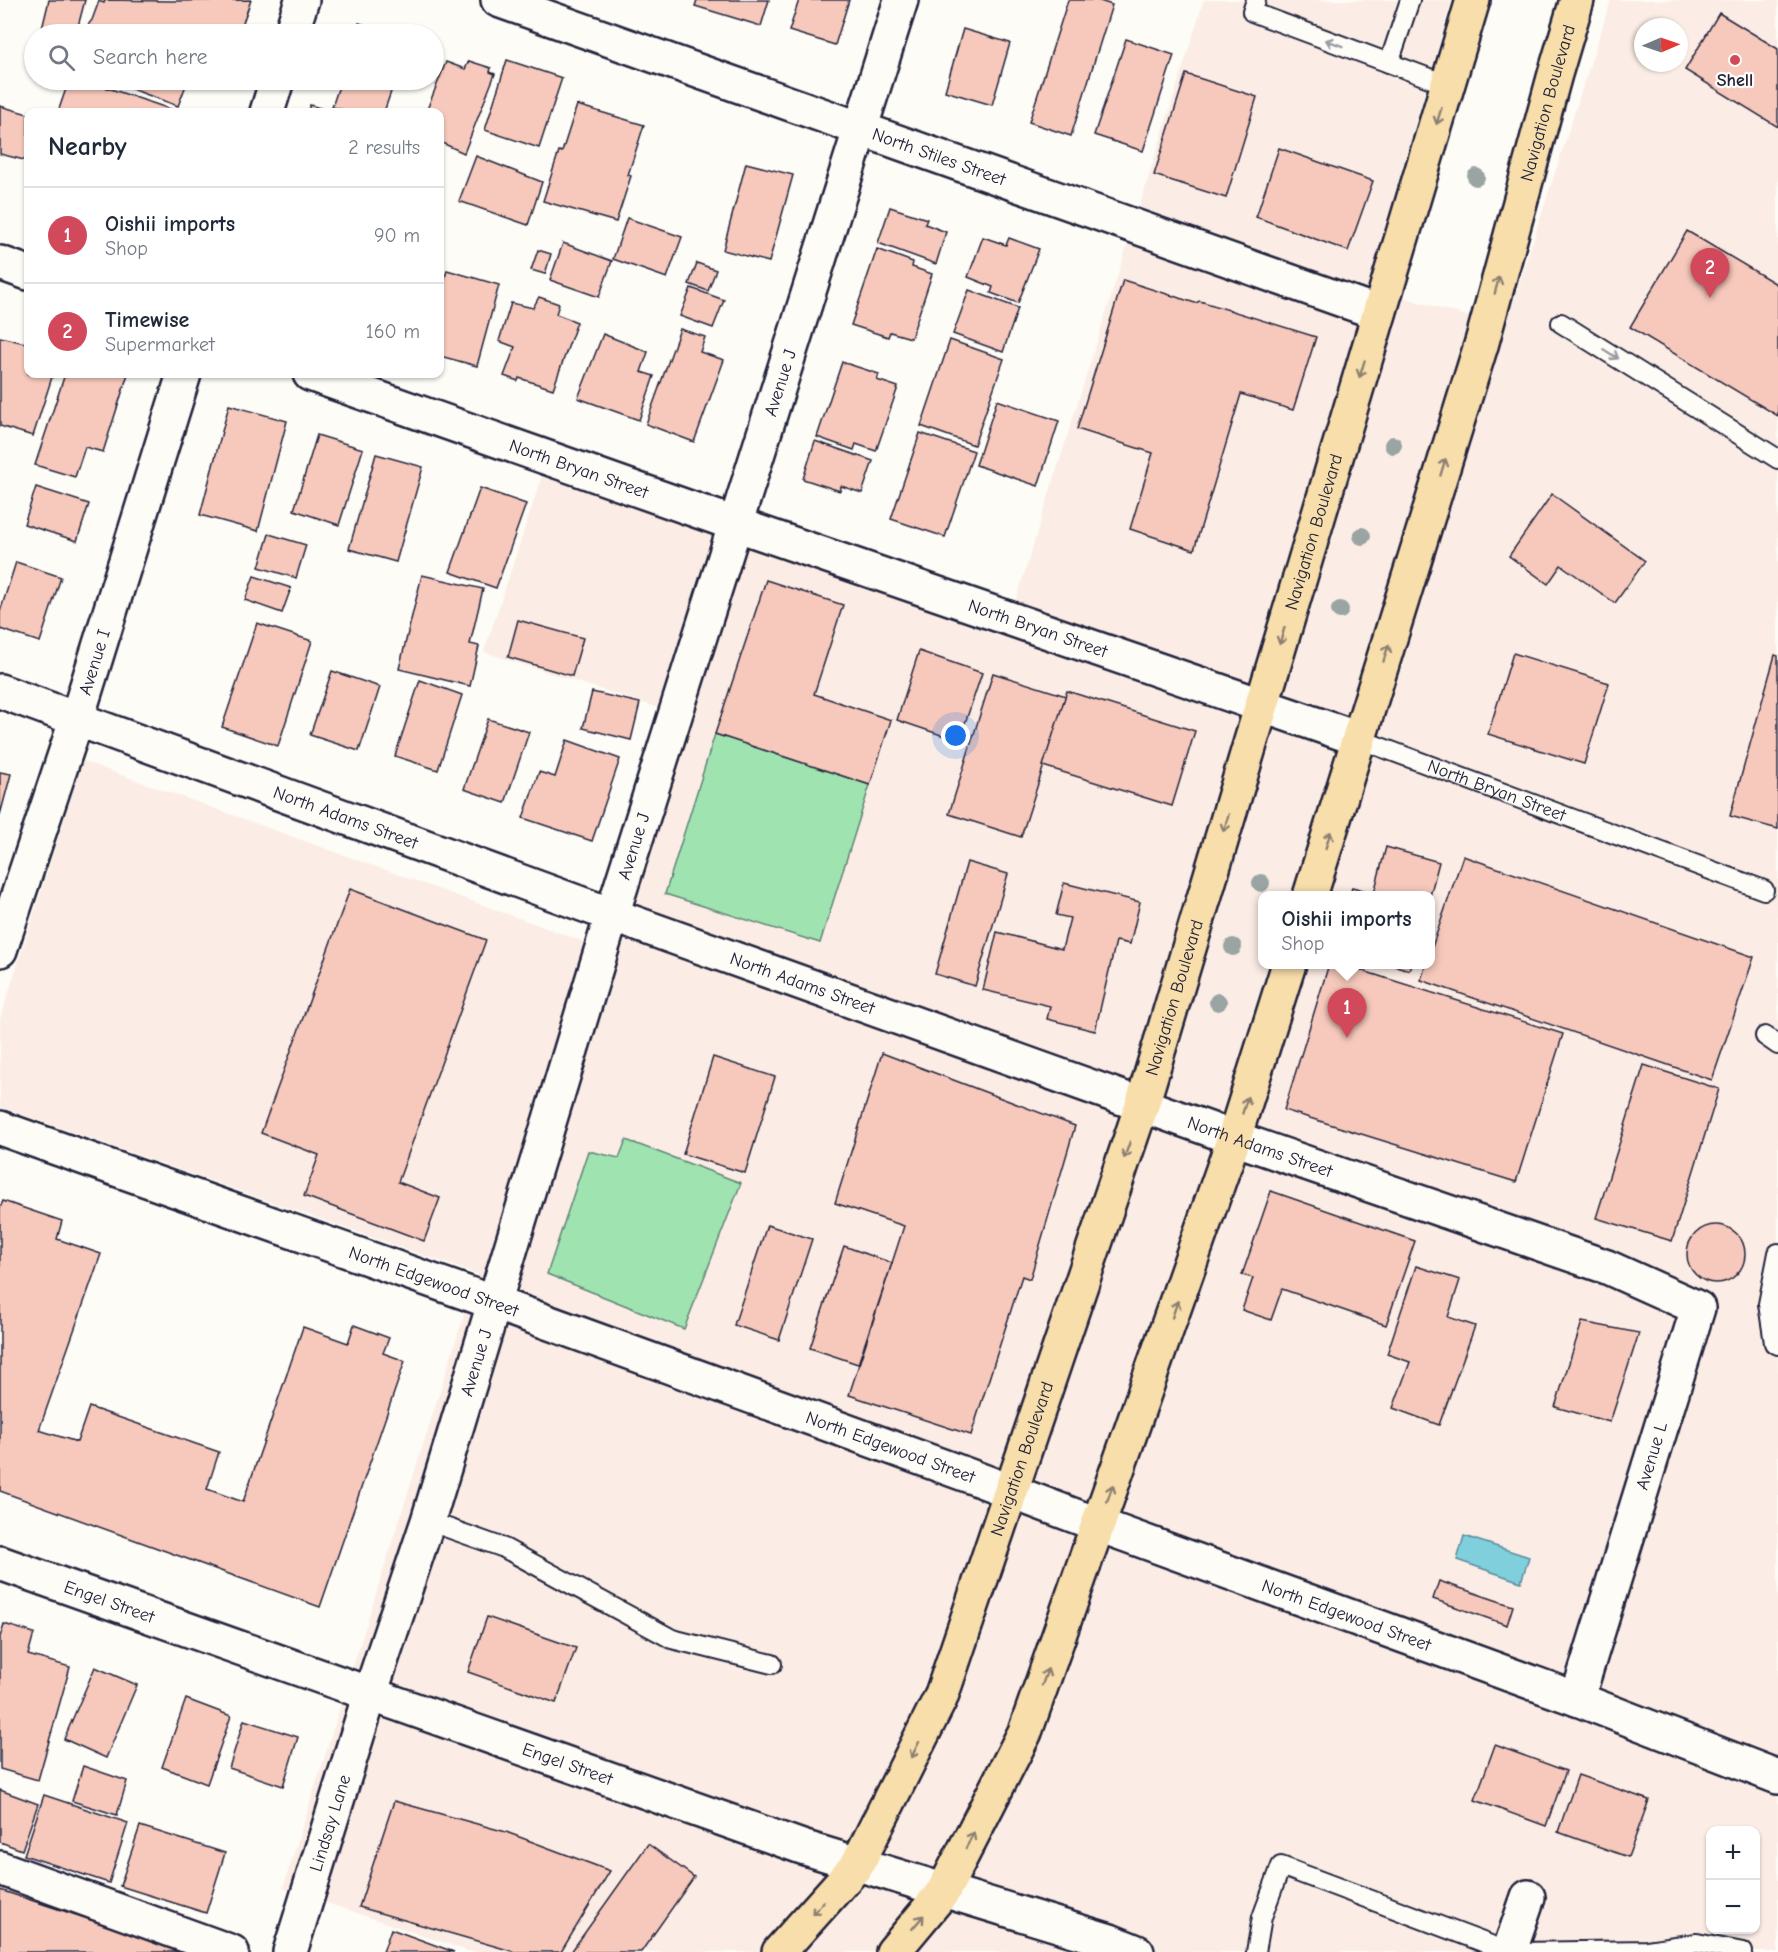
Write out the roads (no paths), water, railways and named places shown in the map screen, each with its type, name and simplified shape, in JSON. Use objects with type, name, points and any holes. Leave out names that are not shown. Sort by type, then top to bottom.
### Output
[{"type":"main road","name":"Navigation Boulevard","points":[[779,1952],[857,1865],[941,1697],[1142,1105],[1473,0]]},
{"type":"main road","name":"Navigation Boulevard","points":[[1312,891],[1482,342],[1577,0]]},
{"type":"main road","points":[[893,1952],[943,1892],[1025,1732],[1234,1138],[1287,969]]},
{"type":"street","points":[[294,24],[302,0]]},
{"type":"street","name":"North Stiles Street","points":[[498,0],[1379,313]]},
{"type":"street","name":"Avenue J","points":[[370,1694],[428,1521],[612,915],[901,0]]},
{"type":"street","points":[[268,108],[274,90]]},
{"type":"street","points":[[0,263],[24,272]]},
{"type":"street","name":"Avenue I","points":[[0,950],[183,378]]},
{"type":"street","name":"North Bryan Street","points":[[321,378],[735,524],[1359,739]]},
{"type":"street","name":"North Adams Street","points":[[0,691],[612,915],[1234,1138],[1607,1267]]},
{"type":"street","name":"North Edgewood Street","points":[[0,1128],[495,1303],[1099,1526],[1577,1699],[1778,1777]]},
{"type":"street","name":"Avenue L","points":[[1577,1699],[1698,1308],[1607,1267]]},
{"type":"street","name":"Engel Street","points":[[0,1563],[802,1847],[943,1892],[1110,1941],[1137,1952]]},
{"type":"street","name":"Lindsay Lane","points":[[290,1952],[370,1694]]},
{"type":"street","points":[[0,1868],[232,1952]]},
{"type":"street","points":[[1509,1952],[1528,1897]]},
{"type":"lane","points":[[1256,0],[1252,12],[1448,85]]},
{"type":"lane","points":[[1389,63],[1410,0]]},
{"type":"lane","points":[[1561,323],[1778,459]]},
{"type":"lane","name":"North Bryan Street","points":[[1359,739],[1764,890]]},
{"type":"lane","points":[[1778,1253],[1768,1304],[1774,1343],[1778,1345]]},
{"type":"lane","points":[[428,1521],[504,1548],[672,1639],[772,1664]]},
{"type":"lane","points":[[1256,1952],[1262,1917],[1281,1866],[1509,1952],[1647,1950],[1697,1943],[1743,1952]]},
{"type":"water","points":[[1464,1536],[1529,1557],[1521,1582],[1457,1560]]},
{"type":"place","name":"Shell","points":[[1735,60]]},
{"type":"place","name":"Timewise","points":[[1710,298]]},
{"type":"place","name":"Oishii imports","points":[[1347,1038]]}]
